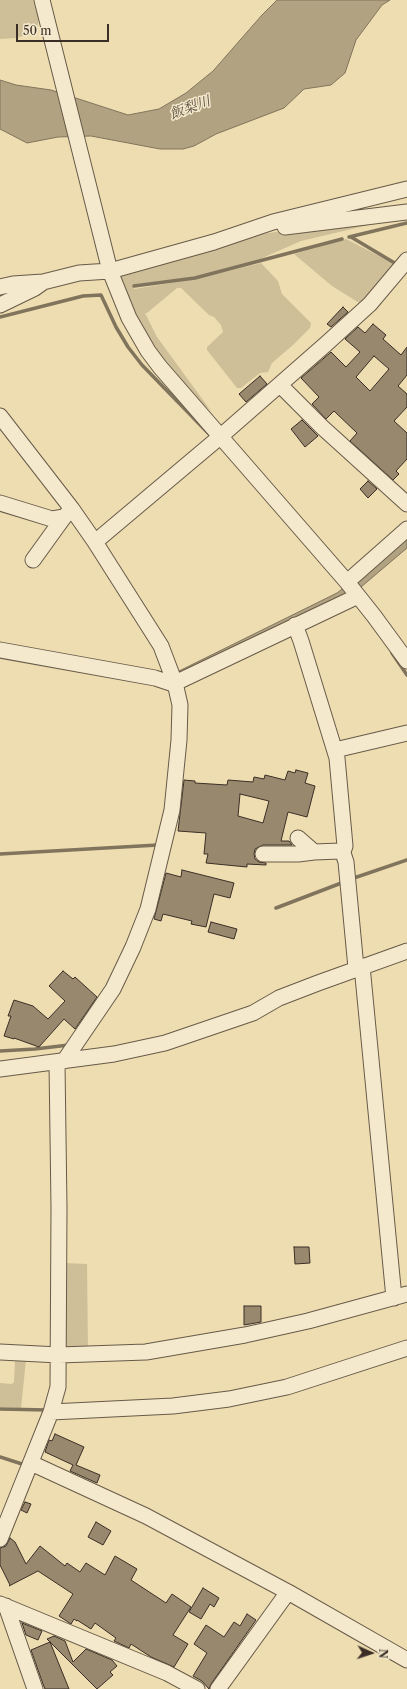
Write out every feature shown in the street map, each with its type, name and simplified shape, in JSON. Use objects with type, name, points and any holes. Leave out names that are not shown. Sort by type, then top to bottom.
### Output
[{"type":"street","points":[[42,0],[109,264],[129,318],[148,351],[352,588],[407,661]]},
{"type":"street","points":[[0,287],[13,284],[43,282],[79,274],[109,264],[214,242],[273,222],[407,189]]},
{"type":"street","points":[[254,228],[278,228],[407,212]]},
{"type":"street","points":[[95,542],[280,385],[370,304],[407,262]]},
{"type":"street","points":[[0,305],[35,288],[43,282]]},
{"type":"street","points":[[280,385],[322,427],[407,504]]},
{"type":"street","points":[[0,416],[68,513],[95,542],[161,646],[173,683],[178,692],[180,720],[173,803],[148,909],[133,947],[113,989],[60,1062],[58,1387],[51,1412],[0,1539]]},
{"type":"street","points":[[0,503],[52,519],[68,513]]},
{"type":"street","points":[[33,560],[68,513]]},
{"type":"street","points":[[0,650],[155,678],[173,683],[294,625],[352,588],[407,529]]},
{"type":"street","points":[[263,854],[298,854],[340,851],[344,849],[345,846],[338,763],[335,750],[304,648],[294,625]]},
{"type":"street","points":[[335,750],[407,733]]},
{"type":"street","points":[[298,838],[314,852]]},
{"type":"street","points":[[0,1352],[59,1355],[146,1352],[245,1335],[308,1321],[400,1296],[346,862],[345,857],[340,851]]},
{"type":"street","points":[[0,1069],[114,1054],[165,1043],[253,1013],[285,996],[359,967],[407,951]]},
{"type":"street","points":[[51,1412],[173,1406],[229,1399],[287,1387],[407,1348]]},
{"type":"street","points":[[31,1463],[146,1516],[288,1592],[407,1660]]},
{"type":"street","points":[[218,1689],[288,1592]]},
{"type":"street","points":[[3,1605],[35,1689]]},
{"type":"street","points":[[3,1605],[167,1672],[197,1689]]},
{"type":"shaded area","points":[[0,0],[33,0],[39,20],[37,27],[31,33],[17,38],[0,39]]},
{"type":"shaded area","points":[[407,213],[407,216],[301,241],[260,259],[194,277],[134,285],[134,289],[196,279],[261,263],[278,281],[282,294],[311,323],[310,328],[272,363],[268,372],[260,373],[241,388],[237,388],[207,350],[207,347],[223,332],[221,325],[181,288],[177,288],[147,313],[145,313],[157,337],[211,411],[198,400],[152,344],[142,329],[120,280],[124,274],[255,235]]},
{"type":"shaded area","points":[[346,239],[397,265],[361,304],[332,286],[294,254]]},
{"type":"shaded area","points":[[64,1263],[87,1264],[88,1350],[63,1350]]},
{"type":"shaded area","points":[[15,1360],[26,1360],[21,1408],[0,1407],[0,1383],[12,1384],[14,1382]]},
{"type":"water","name":"飯梨川","points":[[277,0],[390,0],[382,5],[356,40],[345,73],[331,85],[304,89],[284,108],[216,134],[194,146],[183,149],[160,149],[91,136],[58,137],[27,143],[0,129],[0,80],[16,85],[51,90],[128,115],[159,109],[186,93],[213,71]]},
{"type":"water","points":[[407,538],[407,548],[350,595],[179,676],[177,672],[337,593]]},
{"type":"building","points":[[343,307],[348,312],[331,327],[327,324]]},
{"type":"building","points":[[373,324],[386,335],[383,339],[401,355],[407,347],[407,375],[398,386],[407,394],[407,407],[394,421],[407,433],[407,459],[396,471],[399,474],[393,480],[350,441],[357,433],[334,411],[326,419],[312,404],[319,397],[301,378],[331,352],[346,367],[360,352],[345,339],[358,327],[365,333]],"holes":[[[374,356],[389,369],[370,391],[356,377]]]},
{"type":"building","points":[[260,376],[267,384],[246,402],[239,394]]},
{"type":"building","points":[[302,420],[318,436],[305,447],[291,429]]},
{"type":"building","points":[[368,481],[377,489],[368,498],[360,489]]},
{"type":"building","points":[[296,770],[308,773],[305,783],[315,786],[307,817],[288,812],[281,841],[289,841],[292,845],[263,845],[255,849],[255,859],[259,862],[266,863],[266,865],[247,864],[247,867],[206,863],[208,854],[204,854],[206,833],[178,831],[184,780],[195,781],[195,783],[227,785],[228,780],[253,782],[254,777],[264,779],[265,775],[285,780],[288,771],[295,773]],"holes":[[[240,794],[269,801],[263,823],[238,816]]]},
{"type":"building","points":[[182,870],[234,883],[230,898],[214,894],[206,927],[191,924],[192,921],[163,914],[161,921],[154,919],[166,873],[181,877]]},
{"type":"building","points":[[211,922],[237,929],[234,939],[208,932]]},
{"type":"building","points":[[63,971],[73,979],[75,977],[97,997],[75,1029],[64,1019],[39,1047],[4,1036],[11,1016],[8,1016],[14,1000],[33,1006],[48,1019],[65,1001],[49,986]]},
{"type":"building","points":[[294,1247],[309,1247],[310,1263],[295,1264]]},
{"type":"building","points":[[244,1306],[261,1306],[261,1322],[244,1325]]},
{"type":"building","points":[[55,1434],[84,1447],[76,1465],[100,1475],[97,1483],[70,1471],[73,1465],[45,1452],[49,1440],[52,1441]]},
{"type":"building","points":[[25,1502],[31,1504],[27,1513],[21,1510]]},
{"type":"building","points":[[96,1522],[111,1531],[103,1545],[88,1537]]},
{"type":"building","points":[[10,1538],[15,1542],[26,1564],[40,1546],[65,1566],[67,1563],[80,1572],[86,1563],[105,1575],[115,1556],[137,1569],[131,1580],[166,1603],[172,1594],[191,1607],[173,1635],[188,1644],[174,1667],[151,1657],[131,1644],[129,1648],[114,1641],[116,1638],[95,1623],[91,1629],[77,1620],[74,1619],[71,1624],[59,1616],[73,1594],[38,1571],[9,1586],[10,1585],[0,1565],[0,1548],[6,1546]]},
{"type":"building","points":[[203,1588],[219,1598],[214,1607],[210,1604],[201,1619],[189,1612]]},
{"type":"building","points":[[247,1614],[256,1620],[209,1689],[202,1681],[193,1676],[207,1653],[194,1644],[206,1625],[224,1637],[234,1622],[240,1626]]},
{"type":"building","points":[[22,1623],[42,1631],[38,1640],[26,1635]]},
{"type":"building","points":[[54,1636],[65,1641],[73,1662],[86,1649],[112,1660],[117,1666],[110,1672],[113,1675],[97,1689],[47,1639]]},
{"type":"building","points":[[50,1642],[69,1689],[45,1689],[31,1650]]},
{"type":"waterway","points":[[349,237],[407,223]]},
{"type":"waterway","points":[[351,237],[398,265]]},
{"type":"waterway","points":[[134,286],[195,278],[342,239]]},
{"type":"waterway","points":[[0,317],[83,296],[101,295],[116,327],[128,347],[142,365],[210,435]]},
{"type":"waterway","points":[[392,653],[407,675]]},
{"type":"waterway","points":[[0,854],[158,845]]},
{"type":"waterway","points":[[351,879],[407,860]]},
{"type":"waterway","points":[[276,908],[344,882]]},
{"type":"waterway","points":[[0,1051],[69,1045]]},
{"type":"waterway","points":[[0,1409],[47,1410]]},
{"type":"waterway","points":[[0,1457],[25,1465]]}]
